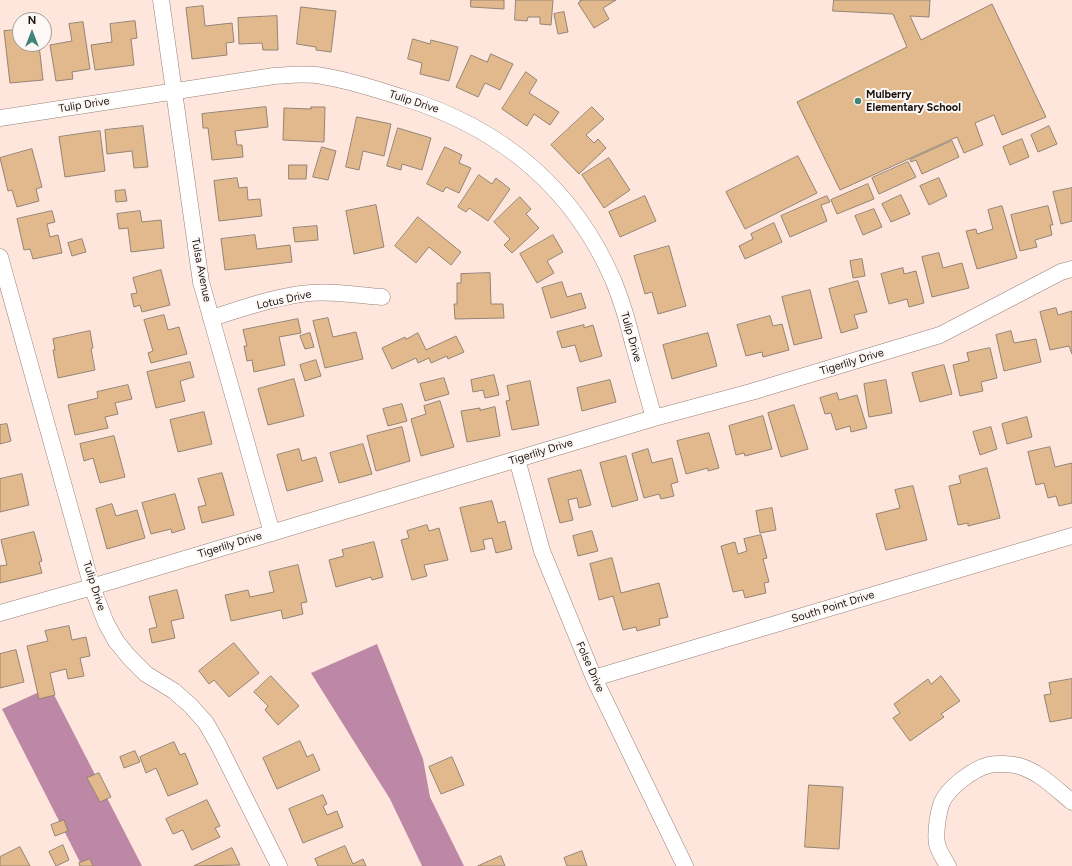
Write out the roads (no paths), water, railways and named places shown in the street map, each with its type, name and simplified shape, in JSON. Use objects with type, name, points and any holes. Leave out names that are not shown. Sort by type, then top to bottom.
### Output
[{"type":"street","name":"Tulsa Avenue","points":[[161,0],[201,282],[272,533]]},
{"type":"street","name":"Tulip Drive","points":[[0,118],[274,76],[298,74],[321,76],[346,81],[430,106],[460,119],[489,135],[520,157],[541,175],[563,199],[583,225],[600,253],[614,283],[625,314],[654,418]]},
{"type":"street","name":"Tulip Drive","points":[[0,257],[92,587],[106,623],[116,641],[129,658],[146,674],[174,691],[191,706],[206,723],[279,866]]},
{"type":"street","name":"Tigerlily Drive","points":[[0,613],[92,587],[654,418],[751,392],[940,335],[1061,272],[1072,269]]},
{"type":"street","name":"Lotus Drive","points":[[211,318],[302,294],[321,293],[382,298]]},
{"type":"street","name":"Folse Drive","points":[[517,459],[542,551],[594,678],[685,866]]},
{"type":"street","name":"South Point Drive","points":[[594,678],[1072,536]]},
{"type":"street","points":[[948,866],[939,851],[937,843],[938,818],[942,802],[945,797],[968,775],[989,765],[1010,764],[1020,766],[1039,775],[1072,802]]},
{"type":"place","name":"Mulberry Elementary School","points":[[858,101]]}]
